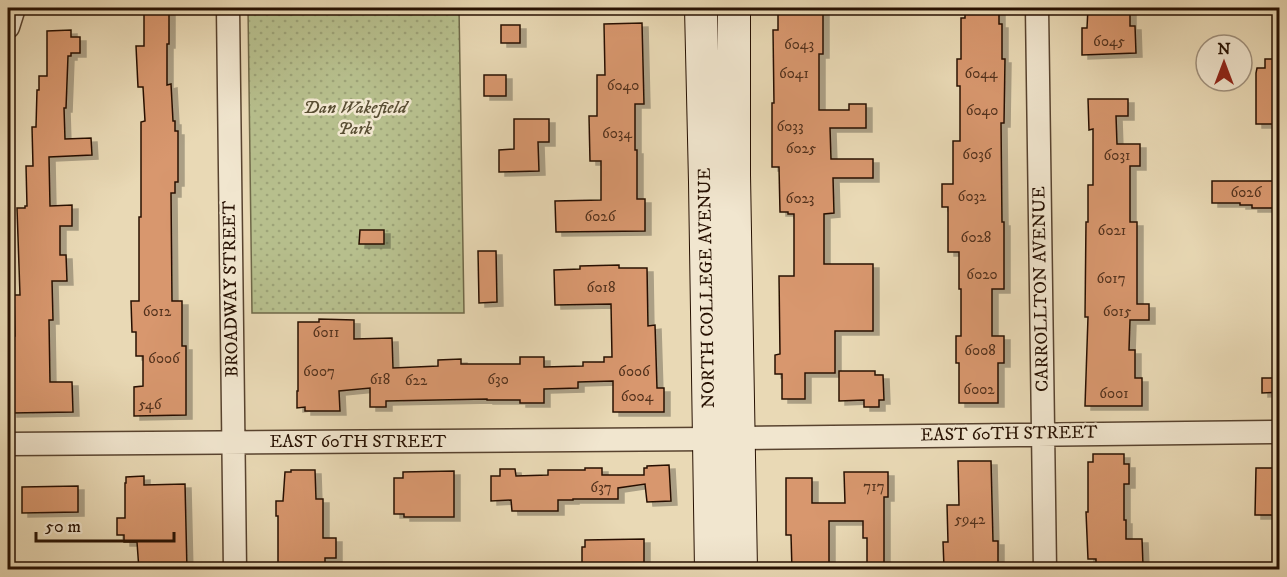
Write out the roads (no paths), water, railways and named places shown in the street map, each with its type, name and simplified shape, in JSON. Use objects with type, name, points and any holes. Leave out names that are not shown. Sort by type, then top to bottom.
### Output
[{"type":"main road","name":"NORTH COLLEGE AVENUE","points":[[701,8],[706,203],[724,438],[741,570]]},
{"type":"main road","name":"NORTH COLLEGE AVENUE","points":[[711,570],[724,438],[734,175],[735,8]]},
{"type":"street","points":[[8,27],[14,8]]},
{"type":"street","name":"BROADWAY STREET","points":[[228,8],[235,570]]},
{"type":"street","name":"CARROLLTON AVENUE","points":[[1037,8],[1045,570]]},
{"type":"street","name":"EAST 60TH STREET","points":[[8,444],[1280,432]]},
{"type":"park label","name":"Dan Wakefield Park","points":[[355,118]]}]
